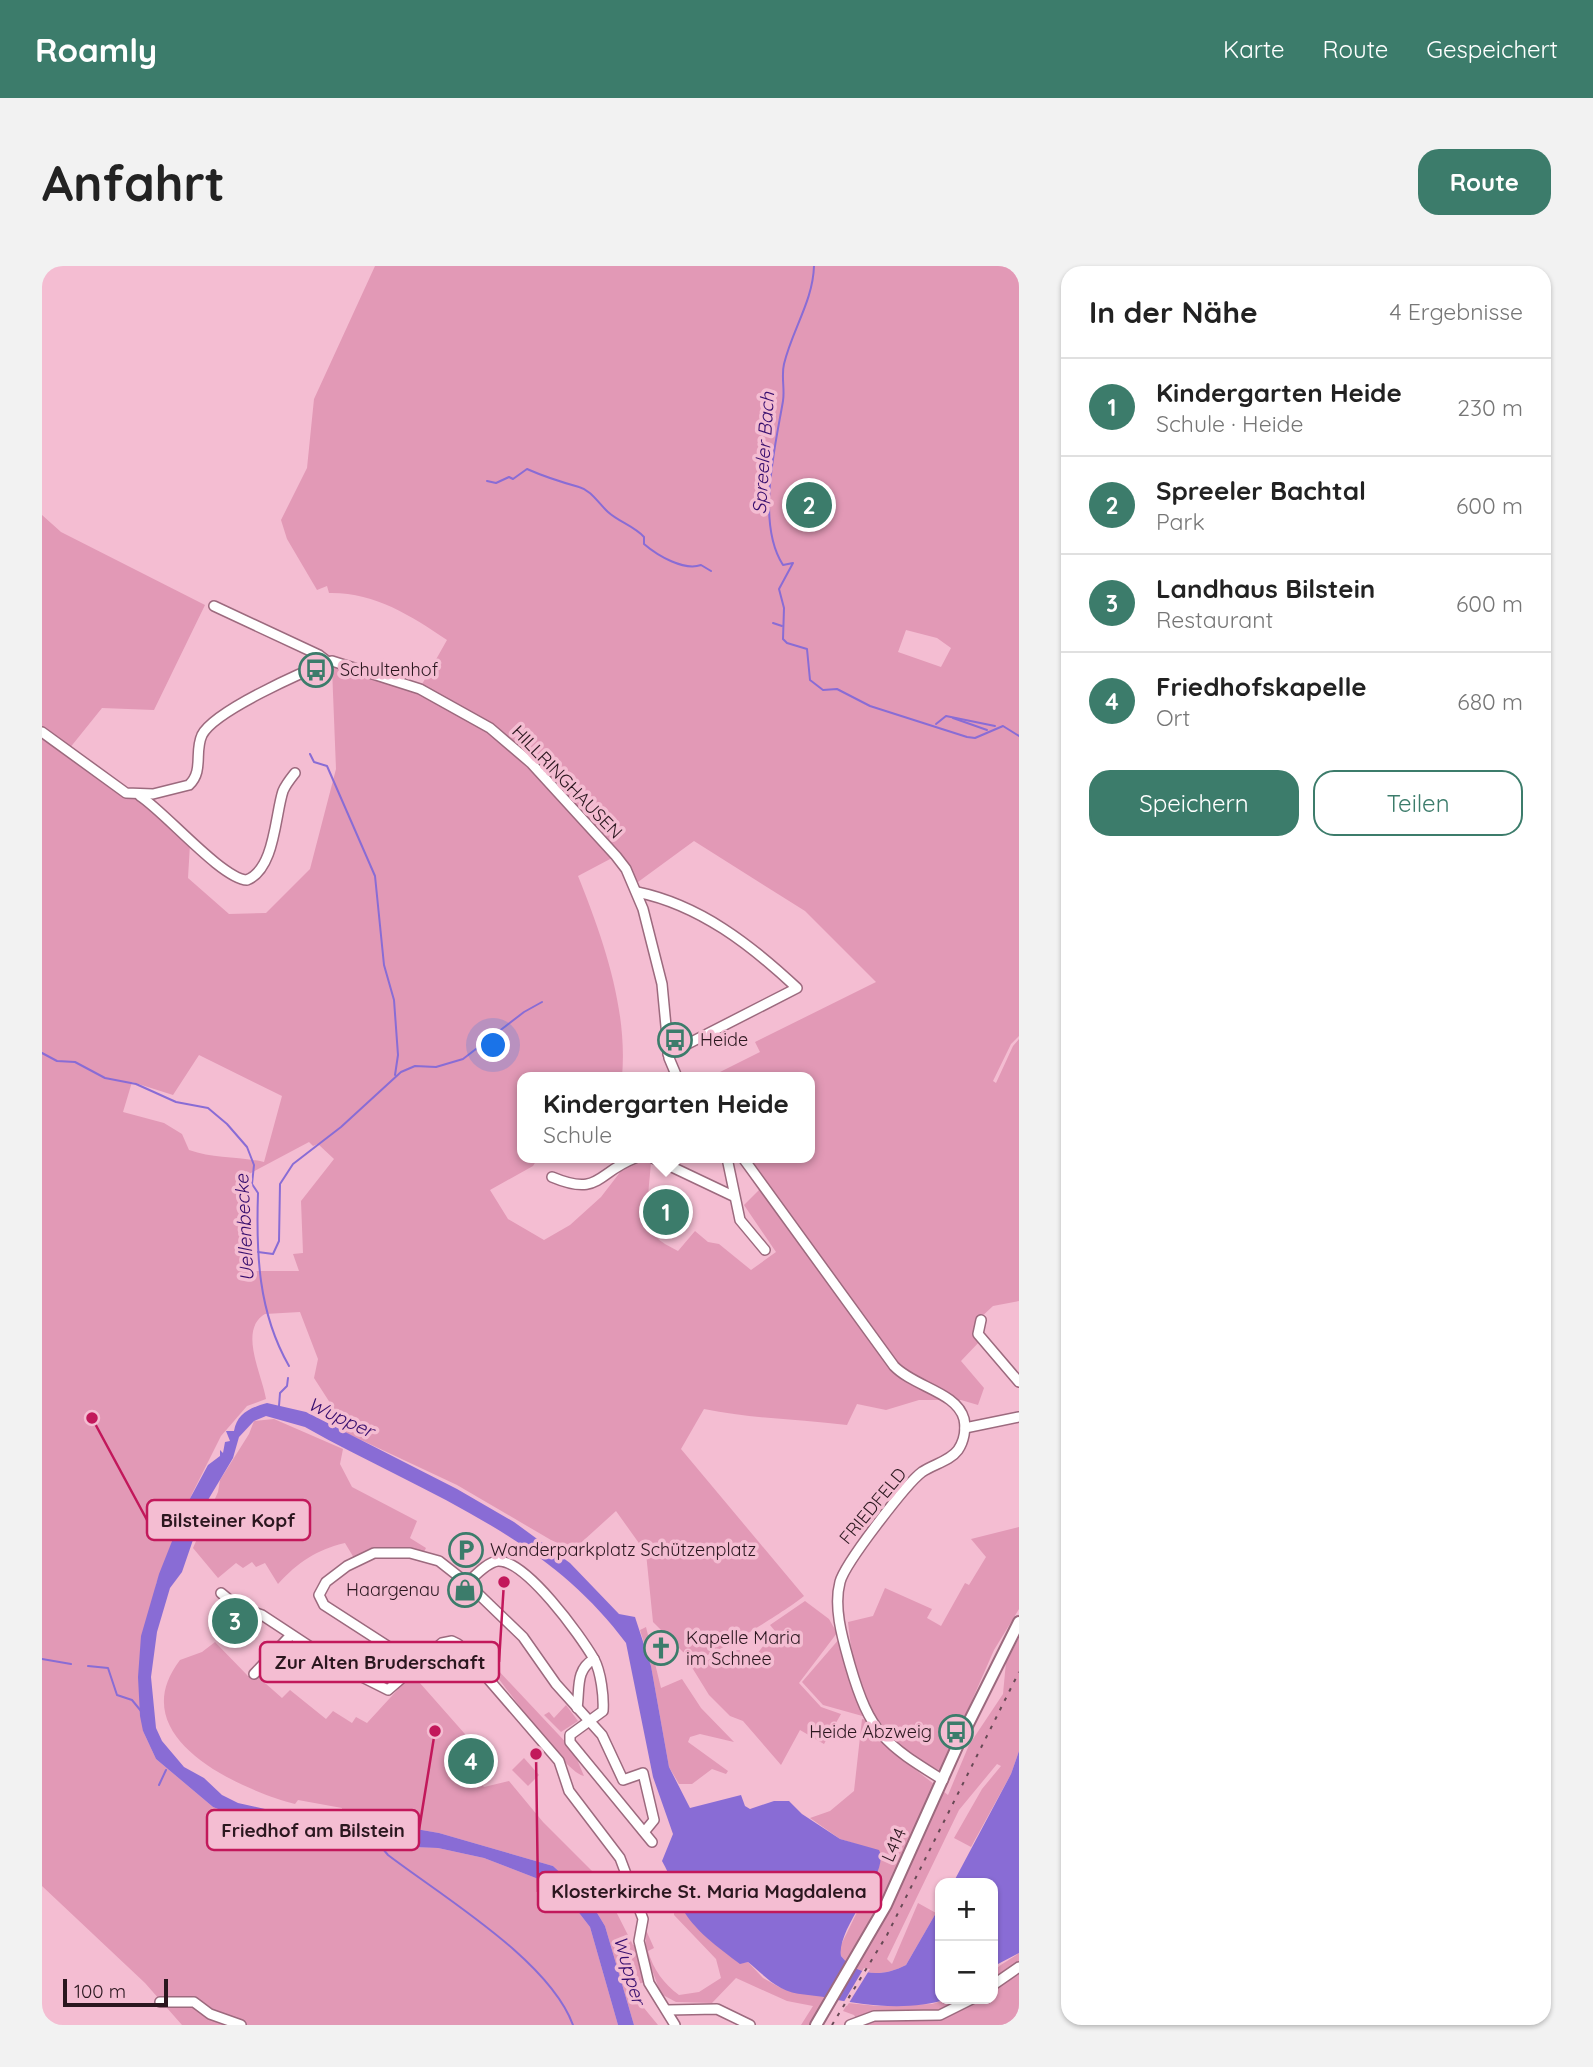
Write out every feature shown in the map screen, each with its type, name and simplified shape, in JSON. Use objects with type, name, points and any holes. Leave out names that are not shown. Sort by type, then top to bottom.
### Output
[{"type":"main road","name":"L414","points":[[816,2025],[886,1905],[1019,1622]]},
{"type":"street","points":[[140,796],[189,785],[198,771],[201,737],[219,716],[328,662],[319,655],[214,606]]},
{"type":"street","name":"HILLRINGHAUSEN","points":[[328,662],[343,662],[420,689],[456,706],[501,735],[531,763],[616,856],[637,892],[662,984],[668,1054],[674,1072]]},
{"type":"street","points":[[42,732],[118,789],[140,796],[159,808],[193,843],[237,877],[246,880],[255,876],[263,863],[280,817],[283,792],[295,772]]},
{"type":"street","points":[[637,892],[682,906],[722,927],[797,988],[668,1054]]},
{"type":"street","points":[[552,1177],[581,1186],[600,1181],[627,1163]]},
{"type":"street","points":[[663,1163],[733,1196]]},
{"type":"street","points":[[728,1163],[740,1220],[765,1250]]},
{"type":"street","points":[[747,1163],[894,1366],[912,1382],[953,1401],[963,1416],[965,1428],[1019,1417]]},
{"type":"street","points":[[981,1320],[978,1334],[1019,1382]]},
{"type":"street","name":"FRIEDFELD","points":[[943,1780],[900,1754],[876,1728],[861,1698],[848,1659],[838,1593],[844,1572],[854,1553],[916,1477],[959,1449],[965,1428]]},
{"type":"street","points":[[417,1665],[324,1605],[319,1595],[322,1585],[346,1566],[374,1553],[410,1552],[439,1561],[467,1583],[523,1637],[577,1708],[602,1735],[623,1780],[643,1773],[654,1820],[645,1831]]},
{"type":"street","points":[[467,1583],[492,1563],[502,1561],[514,1566],[536,1583],[594,1659],[604,1709],[591,1722],[570,1735],[570,1742],[652,1842]]},
{"type":"street","points":[[221,1593],[238,1607],[262,1615],[338,1665],[388,1690],[442,1643],[452,1641],[496,1686],[559,1762],[569,1791],[621,1858],[643,1919],[639,1941],[649,1983],[675,2025]]},
{"type":"street","points":[[254,1674],[291,1635]]},
{"type":"street","points":[[577,1708],[580,1676],[587,1663],[594,1659]]},
{"type":"street","points":[[998,1982],[1019,1967]]},
{"type":"street","points":[[160,2002],[194,2002],[210,2014],[241,2025]]},
{"type":"street","points":[[850,2025],[874,2016],[940,2015],[962,2004]]},
{"type":"street","points":[[668,2010],[717,2009],[750,2025]]},
{"type":"shaded area","points":[[375,266],[1019,266],[1019,1036],[1011,1044],[993,1081],[996,1083],[1019,1039],[1019,1301],[993,1306],[978,1320],[980,1341],[961,1361],[984,1388],[978,1405],[961,1400],[919,1400],[886,1410],[857,1404],[847,1425],[704,1409],[681,1449],[804,1596],[735,1641],[698,1658],[683,1652],[653,1622],[646,1553],[616,1511],[573,1550],[457,1485],[342,1431],[334,1409],[314,1378],[318,1359],[300,1312],[265,1314],[257,1321],[252,1341],[266,1399],[247,1406],[221,1436],[192,1494],[156,1584],[143,1731],[156,1759],[213,1807],[255,1824],[361,1845],[438,1848],[484,1858],[559,1887],[590,1927],[618,2025],[182,2025],[145,1983],[42,1886],[42,735],[127,796],[143,802],[190,844],[188,878],[229,914],[266,913],[310,869],[336,769],[332,668],[325,666],[331,664],[423,693],[452,709],[503,745],[548,788],[612,858],[578,876],[612,974],[623,1051],[622,1072],[517,1072],[517,1163],[535,1163],[490,1190],[508,1219],[544,1240],[570,1225],[601,1197],[621,1171],[635,1163],[651,1163],[649,1218],[655,1235],[662,1242],[678,1251],[695,1231],[708,1242],[719,1244],[751,1270],[776,1252],[744,1205],[764,1185],[747,1163],[815,1163],[815,1072],[720,1072],[760,1052],[755,1042],[876,982],[805,911],[694,841],[638,882],[620,854],[513,740],[455,702],[421,686],[447,640],[405,614],[376,601],[361,596],[329,593],[327,586],[317,590],[287,539],[281,520],[307,468],[314,399]],"holes":[[[906,630],[937,638],[951,648],[941,667],[898,652]],[[199,1055],[282,1096],[264,1162],[189,1150],[182,1134],[164,1123],[123,1112],[132,1082],[173,1095]],[[309,1142],[313,1146],[318,1144],[334,1159],[301,1201],[303,1253],[293,1254],[299,1271],[241,1271],[249,1174]]]},
{"type":"shaded area","points":[[42,515],[61,532],[205,605],[154,710],[102,708],[69,749],[42,729]]},
{"type":"shaded area","points":[[267,1403],[306,1412],[457,1489],[514,1522],[570,1563],[619,1614],[635,1617],[651,1666],[669,1767],[690,1808],[741,1795],[745,1806],[750,1809],[774,1801],[789,1801],[802,1814],[840,1839],[879,1850],[881,1860],[877,1872],[847,1930],[841,1956],[855,1968],[871,1973],[897,1969],[906,1965],[935,1915],[935,2002],[888,2006],[786,1991],[748,1962],[740,1964],[707,1938],[686,1915],[662,1861],[673,1834],[653,1777],[626,1643],[593,1605],[557,1572],[519,1543],[478,1518],[305,1427],[266,1416],[254,1421],[239,1437],[233,1458],[205,1505],[182,1572],[170,1588],[157,1632],[151,1677],[156,1728],[162,1741],[184,1767],[204,1778],[222,1795],[238,1803],[265,1809],[341,1816],[439,1833],[553,1866],[588,1898],[605,1926],[634,2025],[618,2025],[590,1927],[559,1887],[484,1858],[438,1848],[361,1845],[319,1832],[243,1819],[213,1807],[156,1759],[143,1731],[140,1716],[138,1677],[141,1636],[159,1574],[186,1506],[208,1465],[220,1456],[220,1450],[223,1453],[225,1442],[230,1441],[226,1431],[234,1431],[245,1412]]},
{"type":"shaded area","points":[[274,1419],[343,1449],[340,1464],[352,1487],[417,1521],[410,1538],[426,1548],[424,1552],[405,1549],[354,1558],[345,1543],[308,1558],[278,1584],[265,1563],[256,1567],[252,1562],[243,1568],[236,1563],[218,1578],[193,1548],[218,1492],[220,1480],[249,1434],[254,1421]]},
{"type":"shaded area","points":[[1019,1527],[1019,1609],[994,1650],[941,1771],[918,1759],[899,1744],[884,1729],[872,1711],[856,1670],[848,1622],[873,1616],[885,1588],[932,1609],[927,1618],[941,1626],[965,1583],[969,1585],[986,1557],[971,1539]]},
{"type":"shaded area","points":[[805,1601],[829,1619],[837,1633],[799,1683],[821,1707],[841,1714],[824,1744],[800,1730],[781,1765],[743,1721],[730,1716],[709,1695],[688,1661],[697,1664],[735,1650],[740,1650],[742,1662],[753,1659],[775,1631],[770,1625]]},
{"type":"shaded area","points":[[646,1627],[661,1688],[682,1679],[701,1708],[734,1742],[700,1734],[690,1737],[688,1742],[728,1771],[726,1774],[712,1769],[692,1784],[679,1784],[669,1767],[651,1666],[640,1630]]},
{"type":"shaded area","points":[[840,1638],[866,1717],[823,1705],[802,1682]]},
{"type":"shaded area","points":[[1019,1638],[1019,1751],[1011,1774],[971,1847],[954,1838],[982,1789],[1001,1766],[997,1764],[959,1810],[887,1959],[892,1964],[918,1903],[935,1915],[906,1965],[880,1973],[855,1968],[841,1956],[840,1947],[877,1871],[856,1844],[840,1839],[810,1818],[830,1811],[854,1791],[862,1719],[867,1720],[889,1749],[948,1795],[969,1745],[1003,1694],[1006,1662]]},
{"type":"shaded area","points":[[215,1642],[248,1676],[256,1675],[282,1698],[290,1690],[326,1719],[333,1711],[352,1723],[356,1717],[367,1723],[412,1674],[472,1742],[458,1757],[484,1787],[509,1781],[543,1822],[599,1878],[633,1945],[636,1945],[645,1982],[634,1985],[644,2008],[658,2025],[634,2025],[605,1926],[588,1898],[553,1866],[439,1833],[341,1816],[342,1808],[298,1800],[295,1804],[272,1797],[218,1772],[194,1755],[176,1735],[165,1713],[166,1688],[180,1660],[202,1652]]},
{"type":"shaded area","points":[[488,1665],[496,1668],[573,1750],[584,1776],[564,1761],[550,1745],[489,1667],[485,1669]]},
{"type":"shaded area","points":[[566,1705],[578,1721],[561,1732],[544,1715],[549,1712],[554,1718]]},
{"type":"shaded area","points":[[1019,1751],[1019,1953],[998,1964],[998,1878],[956,1878],[1011,1774]]},
{"type":"shaded area","points":[[524,1758],[539,1775],[528,1786],[512,1770]]},
{"type":"shaded area","points":[[675,1884],[684,1909],[691,1919],[729,1955],[740,1963],[748,1962],[763,1978],[781,1988],[827,1997],[811,2025],[801,2025],[813,2006],[787,2001],[736,1978],[712,2003],[676,2002],[661,1994],[646,1954],[646,1930],[654,1948],[648,1951],[656,1970],[679,1995],[699,1992],[721,1978],[716,1959],[674,1915]]},
{"type":"shaded area","points":[[1019,1953],[1019,2025],[860,2025],[854,2015],[843,2011],[848,2003],[878,2006],[998,2004],[999,1966]]},
{"type":"pier","points":[[864,1968],[870,1969],[847,2006],[842,2005]]},
{"type":"waterway","name":"Spreeler Bach","points":[[814,266],[810,291],[784,364],[783,401],[770,485],[770,528],[775,548],[783,565],[793,563],[779,589],[784,608],[783,639],[787,643],[807,649],[810,680],[823,690],[837,689],[870,706],[967,737],[975,738],[1003,726],[1019,736]]},
{"type":"waterway","points":[[487,481],[496,483],[509,477],[513,479],[527,469],[583,489],[612,515],[640,533],[644,537],[644,544],[656,553],[679,564],[701,565],[711,571]]},
{"type":"waterway","points":[[773,623],[782,626]]},
{"type":"waterway","points":[[936,724],[946,716],[995,726]]},
{"type":"waterway","points":[[953,718],[987,730]]},
{"type":"waterway","points":[[310,754],[314,762],[327,766],[375,876],[384,965],[394,1000],[398,1055],[395,1075]]},
{"type":"waterway","points":[[258,1252],[273,1254],[279,1241],[280,1184],[293,1164],[341,1127],[401,1072],[415,1066],[436,1067],[463,1059],[524,1012],[542,1002]]},
{"type":"waterway","name":"Uellenbecke","points":[[42,1053],[57,1061],[75,1062],[105,1078],[136,1084],[176,1102],[208,1108],[227,1124],[247,1147],[254,1165],[252,1184],[258,1193],[259,1260],[265,1303],[271,1325],[289,1366]]},
{"type":"waterway","name":"Uellenbecke","points":[[279,1406],[280,1393],[287,1386],[288,1378]]},
{"type":"waterway","points":[[42,1659],[71,1664]]},
{"type":"waterway","points":[[88,1666],[108,1668],[117,1695],[132,1700],[141,1711]]},
{"type":"waterway","points":[[159,1785],[166,1770]]},
{"type":"waterway","name":"Wupper","points":[[378,1843],[388,1855],[492,1931],[518,1954],[542,1977],[560,2001],[573,2025]]},
{"type":"railway","points":[[832,2025],[887,1935],[1019,1672]]},
{"type":"place","name":"Spreeler Bachtal","points":[[809,505]]},
{"type":"place","name":"Schultenhof","points":[[316,670]]},
{"type":"place","name":"Heide","points":[[675,1040]]},
{"type":"place","name":"Kindergarten Heide","points":[[666,1212]]},
{"type":"place","name":"Bilsteiner Kopf","points":[[92,1418]]},
{"type":"place","name":"Wanderparkplatz Schützenplatz","points":[[466,1550]]},
{"type":"place","name":"Zur Alten Bruderschaft","points":[[504,1582]]},
{"type":"place","name":"Haargenau","points":[[465,1590]]},
{"type":"place","name":"Landhaus Bilstein","points":[[235,1621]]},
{"type":"place","name":"Kapelle Maria im Schnee","points":[[661,1648]]},
{"type":"place","name":"Friedhof am Bilstein","points":[[435,1731]]},
{"type":"place","name":"Heide Abzweig","points":[[956,1732]]},
{"type":"place","name":"Klosterkirche St. Maria Magdalena","points":[[536,1754]]},
{"type":"place","name":"Friedhofskapelle","points":[[471,1761]]}]
